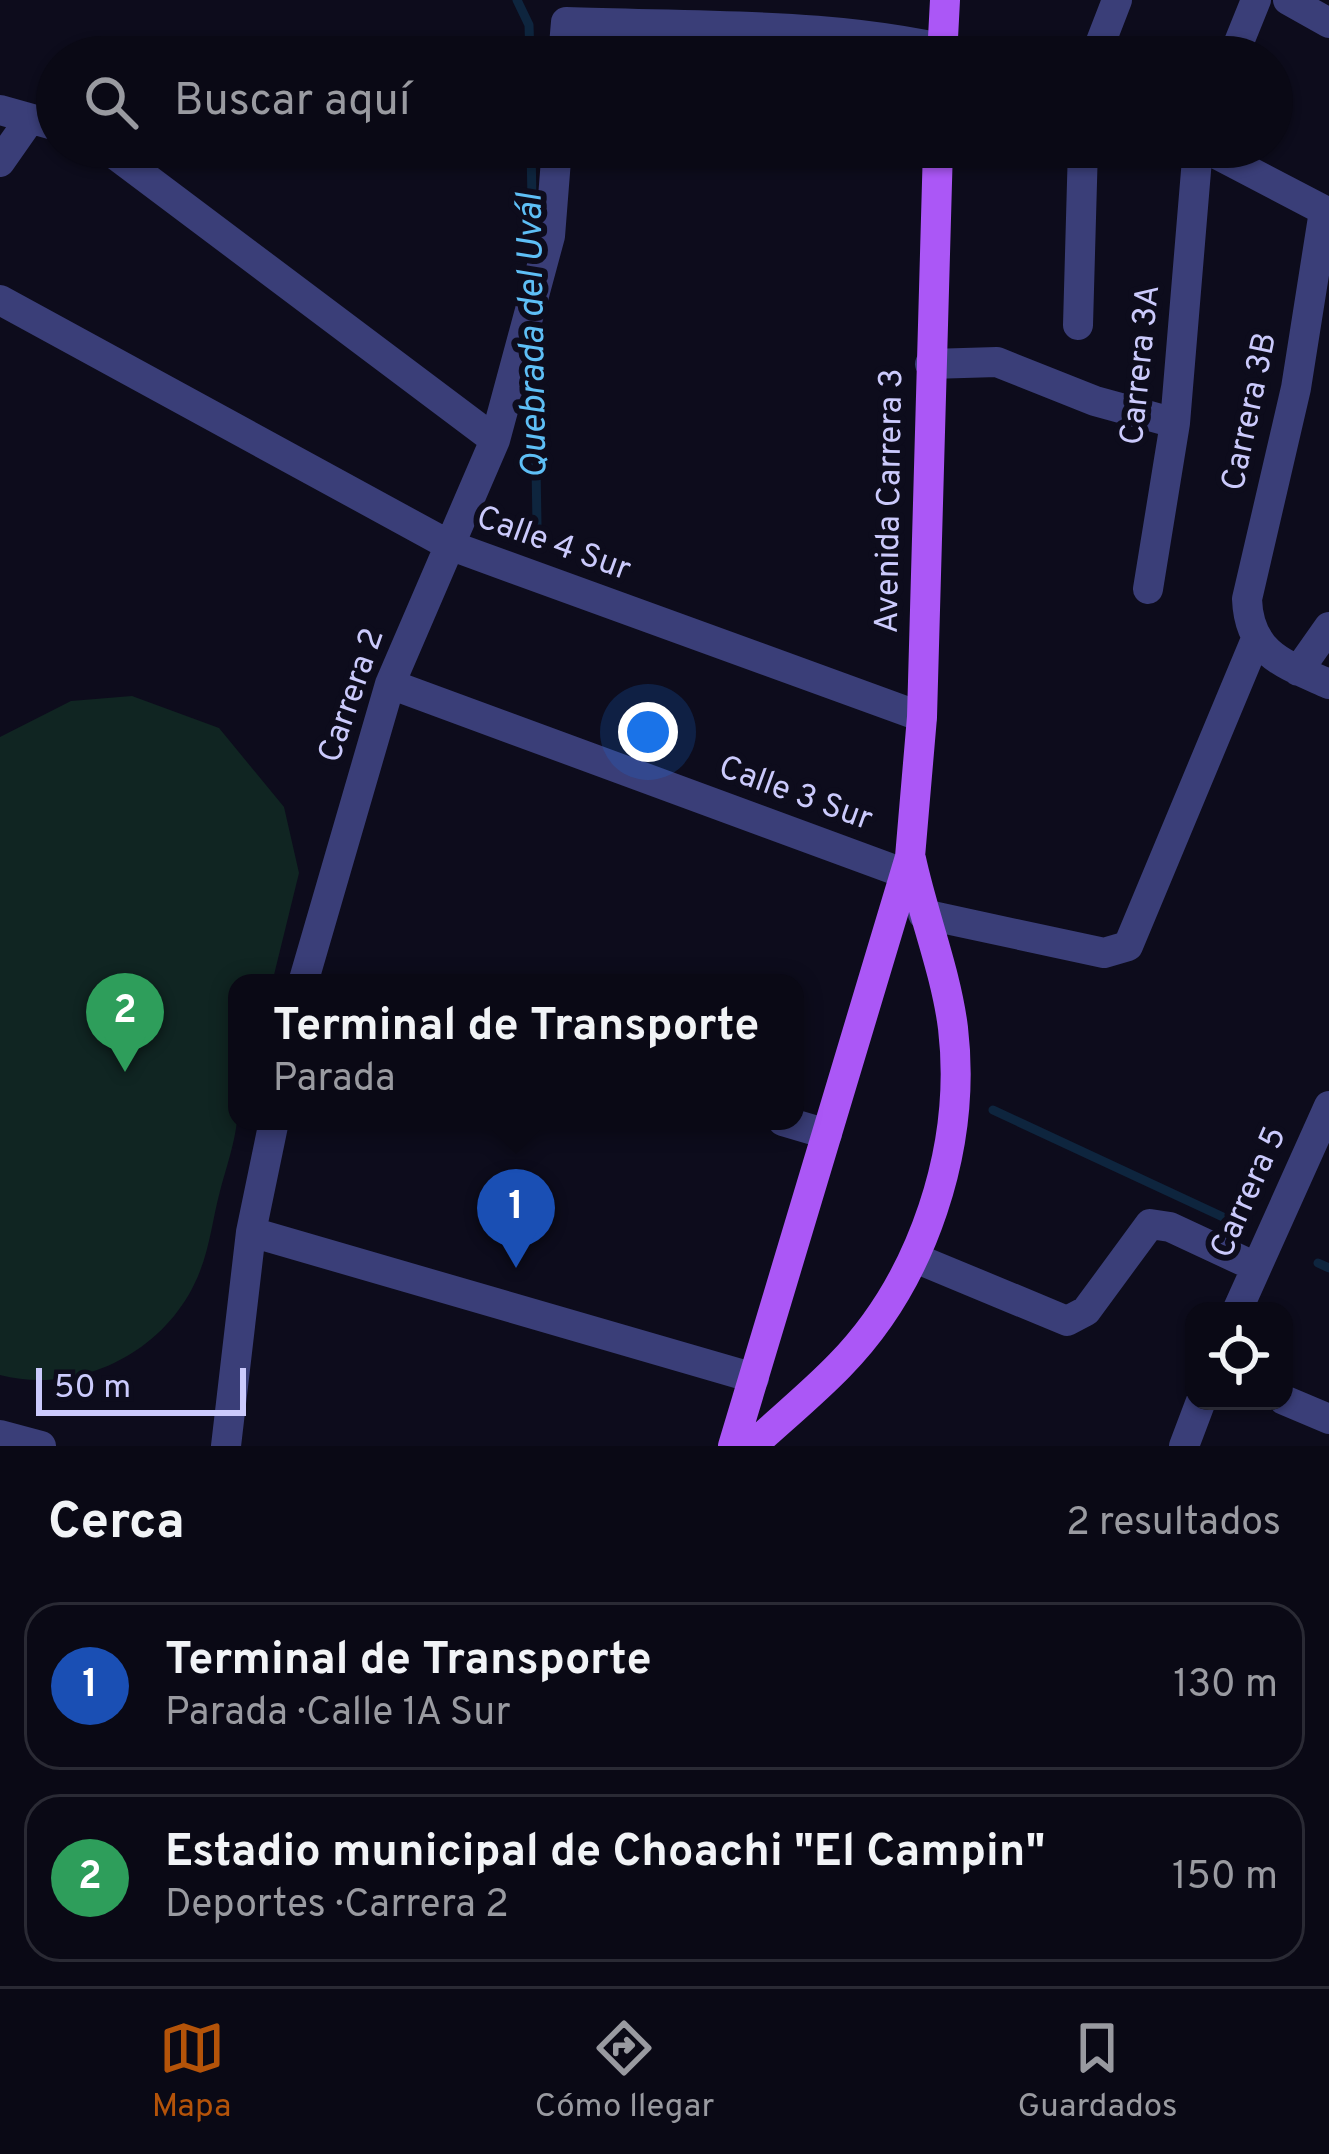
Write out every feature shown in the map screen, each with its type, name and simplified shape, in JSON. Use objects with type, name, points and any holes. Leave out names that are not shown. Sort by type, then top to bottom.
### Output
[{"type":"main road","points":[[943,36],[945,0]]},
{"type":"main road","name":"Avenida Carrera 3","points":[[908,865],[922,717],[937,168]]},
{"type":"main road","points":[[752,1446],[841,1364],[882,1314],[915,1258],[951,1146],[953,1028],[908,865]]},
{"type":"main road","points":[[733,1446],[908,865]]},
{"type":"street","points":[[1103,36],[1117,0]]},
{"type":"street","points":[[1241,36],[1256,0]]},
{"type":"street","points":[[1288,0],[1329,23]]},
{"type":"street","points":[[565,36],[566,22],[762,28],[822,36]]},
{"type":"street","points":[[0,162],[28,119]]},
{"type":"street","points":[[133,168],[495,440]]},
{"type":"street","name":"Carrera 2","points":[[312,974],[390,684],[495,440],[550,236],[555,168]]},
{"type":"street","points":[[1078,325],[1082,168]]},
{"type":"street","name":"Carrera 3A","points":[[1148,589],[1175,423],[1199,168]]},
{"type":"street","points":[[1241,168],[1326,212]]},
{"type":"street","name":"Carrera 3B","points":[[1252,633],[1247,599],[1296,388],[1326,212]]},
{"type":"street","name":"Calle 4 Sur","points":[[0,301],[179,396],[346,494],[449,545],[922,717]]},
{"type":"street","points":[[930,364],[997,362],[1095,401],[1175,423]]},
{"type":"street","points":[[1298,671],[1329,627]]},
{"type":"street","points":[[922,914],[1104,953],[1128,946],[1252,633],[1298,671],[1329,684]]},
{"type":"street","name":"Calle 3 Sur","points":[[390,684],[908,865]]},
{"type":"street","name":"Carrera 5","points":[[1241,1302],[1329,1106]]},
{"type":"street","points":[[804,1127],[827,1134]]},
{"type":"street","points":[[226,1446],[251,1232],[272,1130]]},
{"type":"street","points":[[915,1258],[1067,1321],[1086,1311],[1150,1224],[1169,1227],[1256,1267]]},
{"type":"street","points":[[251,1232],[754,1378]]},
{"type":"street","points":[[1293,1404],[1329,1419]]},
{"type":"street","points":[[1184,1446],[1198,1410]]},
{"type":"street","points":[[0,1435],[41,1446]]},
{"type":"green space","points":[[132,696],[219,728],[284,807],[299,873],[274,974],[228,974],[228,1130],[236,1130],[206,1252],[186,1299],[167,1324],[119,1361],[61,1379],[31,1380],[0,1375],[0,737],[71,701]]},
{"type":"waterway","name":"Quebrada del Uvál","points":[[517,0],[529,36]]},
{"type":"waterway","name":"Quebrada del Uvál","points":[[531,168],[533,256]]},
{"type":"waterway","name":"Quebrada del Uvál","points":[[534,345],[537,525]]},
{"type":"waterway","name":"Quebrada del Uvál","points":[[993,1110],[1238,1224]]},
{"type":"waterway","name":"Quebrada del Uvál","points":[[1318,1263],[1329,1268]]},
{"type":"place","name":"Estadio municipal de Choachi \"El Campin\"","points":[[125,1072]]},
{"type":"place","name":"Terminal de Transporte","points":[[516,1268]]}]
